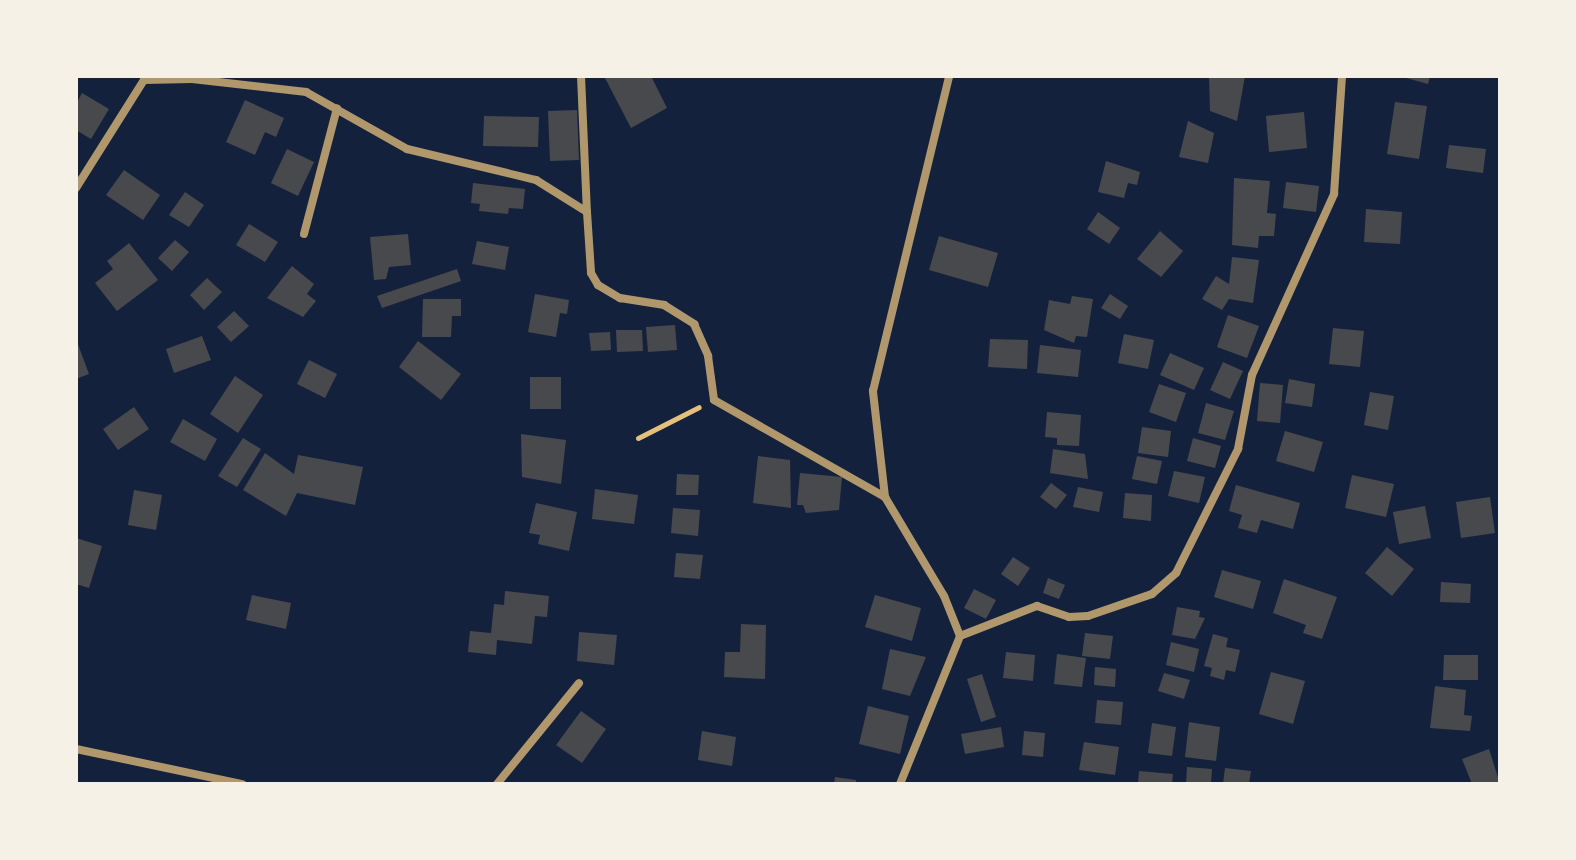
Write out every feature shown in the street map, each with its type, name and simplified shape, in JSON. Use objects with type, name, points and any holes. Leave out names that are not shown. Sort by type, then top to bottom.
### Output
[{"type":"street","points":[[581,76],[591,273],[598,285],[620,298],[664,305],[694,324],[708,356],[714,400],[885,497]]},
{"type":"street","points":[[900,784],[960,636],[944,596],[885,497],[873,391],[949,76]]},
{"type":"street","points":[[960,636],[1037,606],[1069,617],[1088,616],[1152,594],[1176,573],[1238,449],[1252,375],[1334,194],[1342,76]]},
{"type":"street","points":[[76,188],[144,80],[192,78],[290,89],[337,108],[407,149],[536,180],[587,212]]},
{"type":"street","points":[[304,234],[337,108]]},
{"type":"street","points":[[497,784],[579,683]]},
{"type":"street","points":[[76,749],[242,784]]},
{"type":"path","points":[[638,438],[714,400]]},
{"type":"building","points":[[651,76],[667,108],[631,128],[605,78]]},
{"type":"building","points":[[1209,76],[1245,76],[1237,121],[1210,111]]},
{"type":"building","points":[[1399,76],[1430,76],[1428,84]]},
{"type":"building","points":[[82,93],[109,109],[91,139],[76,130],[76,104]]},
{"type":"building","points":[[245,100],[284,118],[276,137],[265,132],[255,155],[226,142]]},
{"type":"building","points":[[1395,102],[1427,106],[1419,159],[1387,154]]},
{"type":"building","points":[[577,110],[579,160],[550,161],[548,111]]},
{"type":"building","points":[[1304,112],[1307,148],[1269,152],[1266,116]]},
{"type":"building","points":[[484,116],[539,117],[538,147],[483,146]]},
{"type":"building","points":[[1188,121],[1214,133],[1208,163],[1179,157]]},
{"type":"building","points":[[1449,145],[1486,149],[1483,173],[1446,168]]},
{"type":"building","points":[[287,149],[314,162],[298,196],[271,183]]},
{"type":"building","points":[[1106,161],[1140,172],[1137,185],[1128,183],[1124,198],[1098,192]]},
{"type":"building","points":[[124,170],[160,195],[143,220],[106,195]]},
{"type":"building","points":[[1234,178],[1270,181],[1267,213],[1276,214],[1274,236],[1259,236],[1258,248],[1232,245]]},
{"type":"building","points":[[1286,182],[1319,186],[1316,212],[1283,208]]},
{"type":"building","points":[[473,183],[525,189],[523,209],[509,208],[508,214],[479,211],[480,204],[471,203]]},
{"type":"building","points":[[185,192],[204,205],[189,227],[169,215]]},
{"type":"building","points":[[1366,209],[1402,212],[1400,244],[1364,242]]},
{"type":"building","points":[[1098,212],[1120,228],[1109,244],[1087,229]]},
{"type":"building","points":[[249,224],[278,242],[265,262],[236,245]]},
{"type":"building","points":[[1160,231],[1183,251],[1161,277],[1137,259]]},
{"type":"building","points":[[408,234],[411,265],[389,267],[386,279],[374,280],[370,237]]},
{"type":"building","points":[[939,236],[998,253],[988,287],[929,270]]},
{"type":"building","points":[[175,240],[189,252],[172,271],[158,258]]},
{"type":"building","points":[[477,241],[509,247],[505,270],[472,264]]},
{"type":"building","points":[[129,243],[158,280],[117,311],[95,283],[113,269],[107,261]]},
{"type":"building","points":[[1232,257],[1259,260],[1253,303],[1229,299],[1222,310],[1202,299],[1216,276],[1229,284]]},
{"type":"building","points":[[292,266],[314,284],[307,294],[316,301],[303,317],[267,298]]},
{"type":"building","points":[[457,269],[461,281],[382,308],[377,296]]},
{"type":"building","points":[[207,278],[222,292],[204,310],[190,295]]},
{"type":"building","points":[[535,294],[569,300],[567,314],[560,313],[556,337],[528,332]]},
{"type":"building","points":[[1110,294],[1128,306],[1120,319],[1101,308]]},
{"type":"building","points":[[1072,296],[1093,299],[1087,337],[1076,336],[1074,343],[1044,330],[1049,300],[1070,304]]},
{"type":"building","points":[[423,299],[461,299],[461,316],[452,316],[451,337],[422,337]]},
{"type":"building","points":[[234,311],[249,326],[231,342],[217,327]]},
{"type":"building","points":[[1228,315],[1259,326],[1247,358],[1217,347]]},
{"type":"building","points":[[675,325],[677,350],[648,352],[646,327]]},
{"type":"building","points":[[1333,328],[1364,331],[1360,367],[1329,364]]},
{"type":"building","points":[[616,330],[642,330],[643,351],[617,352]]},
{"type":"building","points":[[610,332],[611,350],[591,351],[589,333]]},
{"type":"building","points":[[1124,334],[1154,340],[1148,369],[1118,363]]},
{"type":"building","points":[[202,336],[211,360],[174,373],[166,349]]},
{"type":"building","points":[[76,339],[89,374],[76,379]]},
{"type":"building","points":[[990,339],[1028,340],[1027,369],[988,367]]},
{"type":"building","points":[[418,341],[461,374],[441,400],[399,367]]},
{"type":"building","points":[[1040,345],[1081,350],[1078,377],[1037,373]]},
{"type":"building","points":[[1170,353],[1204,368],[1194,390],[1160,375]]},
{"type":"building","points":[[309,360],[337,374],[325,398],[297,384]]},
{"type":"building","points":[[1223,362],[1243,371],[1230,399],[1210,390]]},
{"type":"building","points":[[235,376],[263,395],[238,433],[210,414]]},
{"type":"building","points":[[530,377],[561,377],[561,409],[530,409]]},
{"type":"building","points":[[1289,379],[1315,384],[1312,407],[1285,403]]},
{"type":"building","points":[[1260,383],[1283,385],[1280,423],[1257,421]]},
{"type":"building","points":[[1159,384],[1186,393],[1176,422],[1149,412]]},
{"type":"building","points":[[1370,392],[1394,396],[1388,430],[1364,425]]},
{"type":"building","points":[[1206,403],[1234,411],[1225,440],[1198,433]]},
{"type":"building","points":[[134,407],[149,429],[118,450],[103,429]]},
{"type":"building","points":[[1047,412],[1081,415],[1079,446],[1057,445],[1057,438],[1045,437]]},
{"type":"building","points":[[183,419],[217,439],[205,461],[170,442]]},
{"type":"building","points":[[1142,427],[1171,431],[1168,457],[1138,453]]},
{"type":"building","points":[[1285,431],[1323,442],[1314,472],[1276,461]]},
{"type":"building","points":[[521,434],[566,440],[561,484],[522,477]]},
{"type":"building","points":[[243,438],[261,449],[237,487],[218,476]]},
{"type":"building","points":[[1193,438],[1221,446],[1215,468],[1187,461]]},
{"type":"building","points":[[1053,449],[1085,454],[1088,479],[1050,473]]},
{"type":"building","points":[[265,453],[294,474],[298,455],[363,467],[355,505],[297,493],[286,516],[243,490]]},
{"type":"building","points":[[758,456],[790,460],[791,508],[753,503]]},
{"type":"building","points":[[1137,456],[1162,461],[1157,484],[1132,479]]},
{"type":"building","points":[[1174,471],[1205,477],[1199,503],[1168,496]]},
{"type":"building","points":[[800,473],[842,477],[839,510],[806,513],[803,505],[797,505]]},
{"type":"building","points":[[677,474],[699,475],[698,495],[676,495]]},
{"type":"building","points":[[1352,475],[1394,484],[1386,517],[1345,508]]},
{"type":"building","points":[[1051,483],[1067,495],[1056,509],[1040,497]]},
{"type":"building","points":[[1236,485],[1300,503],[1293,529],[1261,520],[1257,533],[1238,528],[1242,515],[1229,511]]},
{"type":"building","points":[[1078,487],[1103,492],[1099,512],[1073,507]]},
{"type":"building","points":[[595,489],[638,495],[634,524],[592,519]]},
{"type":"building","points":[[134,490],[162,495],[156,530],[128,525]]},
{"type":"building","points":[[1125,493],[1152,495],[1151,521],[1123,518]]},
{"type":"building","points":[[1490,497],[1495,533],[1461,538],[1456,502]]},
{"type":"building","points":[[536,503],[577,512],[569,551],[538,544],[540,535],[529,533]]},
{"type":"building","points":[[1425,506],[1431,538],[1399,544],[1393,512]]},
{"type":"building","points":[[673,508],[700,510],[698,536],[671,533]]},
{"type":"building","points":[[76,538],[102,546],[89,588],[76,584]]},
{"type":"building","points":[[1387,547],[1414,569],[1392,596],[1365,573]]},
{"type":"building","points":[[676,553],[703,555],[700,579],[674,577]]},
{"type":"building","points":[[1013,557],[1030,568],[1018,586],[1001,574]]},
{"type":"building","points":[[1222,570],[1261,581],[1253,609],[1214,597]]},
{"type":"building","points":[[1048,578],[1065,585],[1059,599],[1043,593]]},
{"type":"building","points":[[1284,579],[1337,597],[1322,639],[1303,633],[1306,625],[1273,613]]},
{"type":"building","points":[[1441,582],[1471,584],[1470,603],[1440,602]]},
{"type":"building","points":[[974,589],[996,600],[986,619],[964,608]]},
{"type":"building","points":[[505,591],[549,596],[547,617],[535,616],[532,644],[497,640],[496,655],[468,652],[470,631],[491,633],[494,604],[504,605]]},
{"type":"building","points":[[252,595],[291,603],[286,629],[246,620]]},
{"type":"building","points":[[875,595],[921,608],[912,641],[865,627]]},
{"type":"building","points":[[1177,607],[1200,611],[1199,617],[1205,618],[1195,639],[1172,635]]},
{"type":"building","points":[[741,624],[766,625],[765,679],[724,677],[725,652],[740,652]]},
{"type":"building","points":[[579,632],[617,635],[614,665],[577,661]]},
{"type":"building","points":[[1085,633],[1113,636],[1110,659],[1082,656]]},
{"type":"building","points":[[1213,634],[1228,638],[1226,647],[1240,650],[1235,672],[1226,670],[1224,680],[1210,676],[1212,668],[1204,666]]},
{"type":"building","points":[[1171,642],[1199,649],[1194,672],[1166,665]]},
{"type":"building","points":[[890,649],[926,657],[910,696],[882,689]]},
{"type":"building","points":[[1006,652],[1035,655],[1033,681],[1003,678]]},
{"type":"building","points":[[1057,654],[1086,658],[1082,687],[1054,684]]},
{"type":"building","points":[[1444,655],[1478,655],[1478,680],[1443,680]]},
{"type":"building","points":[[1095,667],[1116,669],[1115,687],[1094,685]]},
{"type":"building","points":[[1271,672],[1305,681],[1293,724],[1259,714]]},
{"type":"building","points":[[1164,673],[1190,680],[1184,699],[1158,691]]},
{"type":"building","points":[[982,674],[996,717],[981,722],[967,679]]},
{"type":"building","points":[[1435,686],[1466,690],[1464,715],[1472,716],[1470,731],[1430,728]]},
{"type":"building","points":[[1097,700],[1123,702],[1121,725],[1095,723]]},
{"type":"building","points":[[868,706],[909,716],[900,754],[859,744]]},
{"type":"building","points":[[581,711],[606,729],[582,763],[556,745]]},
{"type":"building","points":[[1189,722],[1220,727],[1216,761],[1185,757]]},
{"type":"building","points":[[1152,723],[1176,727],[1172,756],[1148,753]]},
{"type":"building","points":[[1001,727],[1004,747],[965,754],[961,734]]},
{"type":"building","points":[[702,731],[736,737],[732,766],[698,760]]},
{"type":"building","points":[[1024,731],[1045,733],[1043,757],[1022,755]]},
{"type":"building","points":[[1084,742],[1119,747],[1115,775],[1079,770]]},
{"type":"building","points":[[1489,749],[1500,784],[1472,784],[1462,759]]},
{"type":"building","points":[[1187,767],[1212,769],[1211,784],[1186,784]]},
{"type":"building","points":[[1225,768],[1251,771],[1249,784],[1223,784]]},
{"type":"building","points":[[1139,771],[1173,774],[1172,784],[1138,784]]},
{"type":"building","points":[[835,777],[856,780],[856,784],[834,784]]}]
